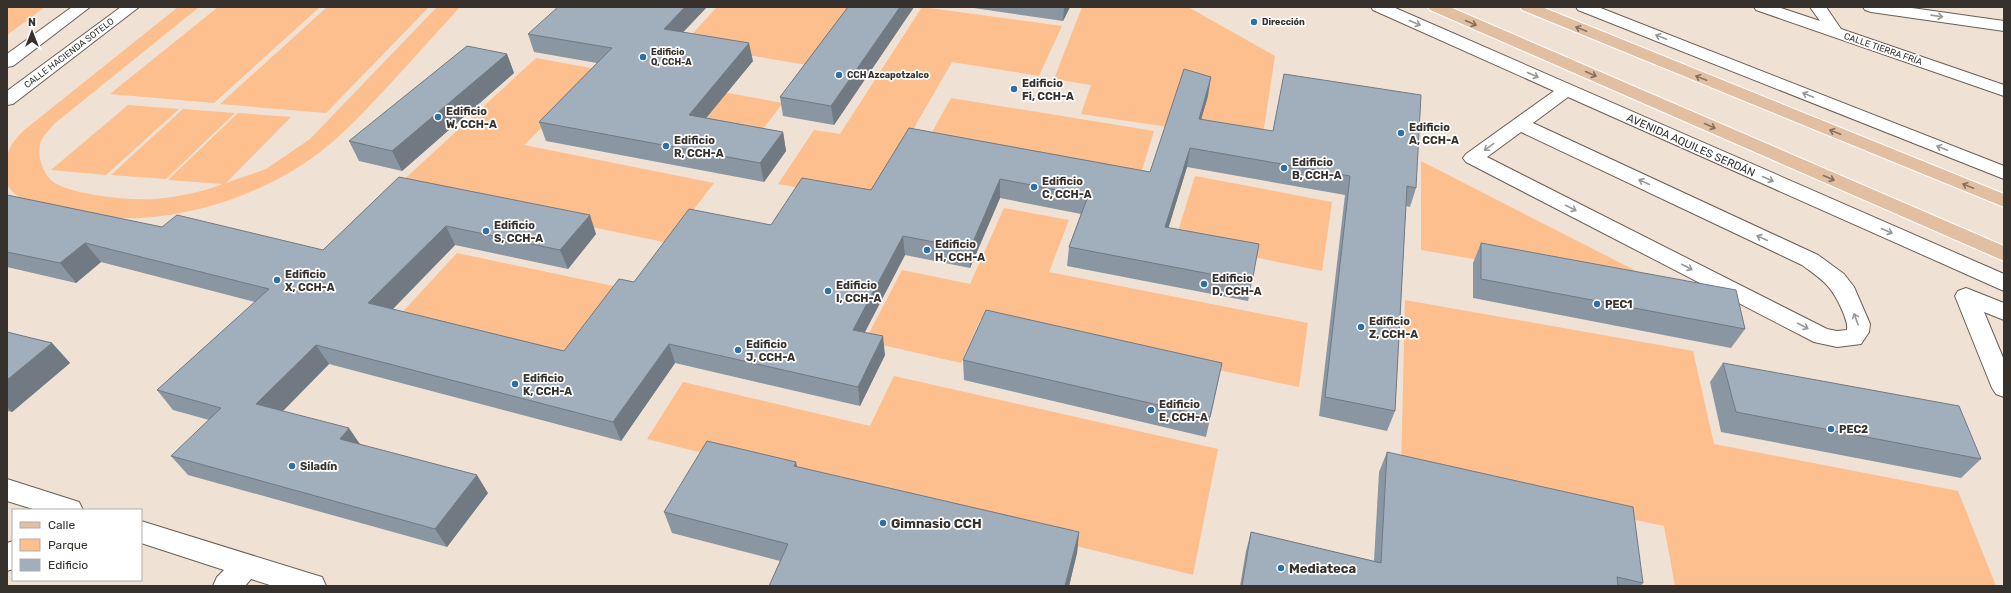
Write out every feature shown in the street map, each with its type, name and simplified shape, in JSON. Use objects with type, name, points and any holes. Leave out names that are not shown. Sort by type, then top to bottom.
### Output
[{"type":"main road","points":[[1436,7],[2004,254]]},
{"type":"main road","points":[[1528,7],[2004,201]]},
{"type":"street","points":[[7,62],[82,7]]},
{"type":"street","name":"CALLE HACIENDA SOTELO","points":[[7,100],[131,7]]},
{"type":"street","name":"AVENIDA AQUILES SERDÁN","points":[[1379,7],[2004,283]]},
{"type":"street","points":[[1584,7],[2004,173]]},
{"type":"street","name":"CALLE TIERRA FRÍA","points":[[1762,7],[2004,91]]},
{"type":"street","points":[[1818,7],[1835,32]]},
{"type":"street","points":[[1871,7],[2004,26]]},
{"type":"street","points":[[1972,7],[2004,11]]},
{"type":"street","points":[[1520,124],[1810,260],[1836,280],[1846,292],[1859,324],[1858,332],[1852,338],[1837,339],[1822,336],[1473,158],[1520,124],[1567,90]]},
{"type":"street","points":[[2004,312],[1966,296],[2004,388]]},
{"type":"street","points":[[7,490],[64,509]]},
{"type":"street","points":[[142,532],[312,586]]},
{"type":"street","points":[[227,586],[246,565]]},
{"type":"green space","points":[[7,7],[45,7],[7,35]]},
{"type":"green space","points":[[178,7],[199,7],[54,124],[41,141],[39,152],[40,159],[44,170],[51,180],[71,190],[117,198],[155,199],[198,192],[223,184],[168,180],[238,113],[291,117],[226,183],[266,169],[310,139],[437,7],[460,7],[376,99],[335,140],[287,174],[253,191],[222,203],[173,215],[140,218],[109,217],[67,212],[28,201],[14,193],[7,183],[7,162],[12,144],[23,131]]},
{"type":"green space","points":[[218,7],[320,7],[214,103],[110,94]]},
{"type":"green space","points":[[327,7],[429,7],[326,113],[220,104]]},
{"type":"green space","points":[[717,7],[849,8],[807,65],[683,44]]},
{"type":"green space","points":[[922,7],[1062,26],[1039,76],[952,62],[872,201],[778,184],[814,130],[840,134]]},
{"type":"green space","points":[[1082,7],[1188,7],[1275,56],[1262,141],[1081,114],[1091,85],[1054,79]]},
{"type":"green space","points":[[536,58],[783,103],[755,139],[566,104],[524,145],[714,183],[668,243],[397,186]]},
{"type":"green space","points":[[951,98],[1154,131],[1139,180],[926,143]]},
{"type":"green space","points":[[128,105],[179,109],[106,175],[51,170]]},
{"type":"green space","points":[[183,109],[235,113],[166,179],[111,175]]},
{"type":"green space","points":[[1421,161],[1681,294],[1421,250]]},
{"type":"green space","points":[[1195,176],[1332,202],[1322,271],[1175,241]]},
{"type":"green space","points":[[1004,208],[1069,220],[1049,272],[1308,323],[1299,387],[980,320],[961,363],[865,341],[902,270],[970,284]]},
{"type":"green space","points":[[457,253],[623,288],[570,358],[396,319]]},
{"type":"green space","points":[[1405,300],[1693,351],[1714,444],[1958,491],[1996,586],[1675,586],[1664,526],[1401,471]]},
{"type":"green space","points":[[894,376],[1218,449],[1193,575],[647,439],[683,382],[870,426]]},
{"type":"building","points":[[558,7],[685,7],[664,29],[749,43],[689,115],[783,132],[760,163],[539,122],[612,48],[528,34]]},
{"type":"building","points":[[848,7],[900,7],[831,106],[780,97]]},
{"type":"building","points":[[467,46],[507,54],[392,151],[349,141]]},
{"type":"building","points":[[1184,69],[1211,77],[1199,119],[1273,131],[1284,74],[1421,95],[1416,188],[1407,186],[1395,411],[1325,397],[1350,176],[1190,148],[1165,227],[1259,244],[1252,282],[1069,247],[1088,196],[1000,179],[970,249],[903,236],[853,330],[883,336],[858,387],[669,344],[613,422],[316,345],[256,404],[349,428],[340,439],[477,475],[435,529],[171,456],[221,408],[157,390],[269,289],[85,243],[60,263],[7,252],[7,195],[162,227],[177,215],[323,250],[399,177],[590,215],[560,250],[446,226],[368,303],[564,351],[619,279],[634,282],[689,209],[771,225],[802,178],[871,190],[909,128],[1150,172]]},
{"type":"building","points":[[1481,243],[1736,290],[1745,329],[1481,279]]},
{"type":"building","name":"Edificio E, CCH-A","points":[[986,310],[1222,363],[1210,417],[963,360]]},
{"type":"building","points":[[7,332],[52,343],[7,380]]},
{"type":"building","points":[[1723,363],[1959,406],[1981,459],[1736,412]]},
{"type":"building","points":[[707,441],[796,462],[794,466],[1079,532],[1065,586],[769,586],[788,544],[664,512]]},
{"type":"building","points":[[1387,452],[1633,507],[1643,583],[1617,577],[1618,586],[1242,586],[1251,532],[1381,563]]},
{"type":"place","name":"Dirección","points":[[1254,22]]},
{"type":"place","name":"Edificio Q, CCH-A","points":[[643,57]]},
{"type":"place","name":"CCH Azcapotzalco","points":[[839,75]]},
{"type":"place","name":"Edificio Fi, CCH-A","points":[[1014,89]]},
{"type":"place","name":"Edificio W, CCH-A","points":[[438,117]]},
{"type":"place","name":"Edificio A, CCH-A","points":[[1401,133]]},
{"type":"place","name":"Edificio R, CCH-A","points":[[666,146]]},
{"type":"place","name":"Edificio B, CCH-A","points":[[1284,168]]},
{"type":"place","name":"Edificio C, CCH-A","points":[[1034,187]]},
{"type":"place","name":"Edificio S, CCH-A","points":[[486,231]]},
{"type":"place","name":"Edificio H, CCH-A","points":[[927,250]]},
{"type":"place","name":"Edificio X, CCH-A","points":[[277,280]]},
{"type":"place","name":"Edificio D, CCH-A","points":[[1204,284]]},
{"type":"place","name":"Edificio I, CCH-A","points":[[828,291]]},
{"type":"place","name":"PEC1","points":[[1597,304]]},
{"type":"place","name":"Edificio Z, CCH-A","points":[[1361,327]]},
{"type":"place","name":"Edificio J, CCH-A","points":[[738,350]]},
{"type":"place","name":"Edificio K, CCH-A","points":[[515,384]]},
{"type":"place","name":"Edificio E, CCH-A","points":[[1151,410]]},
{"type":"place","name":"PEC2","points":[[1831,429]]},
{"type":"place","name":"Siladín","points":[[292,466]]},
{"type":"place","name":"Gimnasio CCH","points":[[883,523]]},
{"type":"place","name":"Mediateca","points":[[1281,568]]}]
